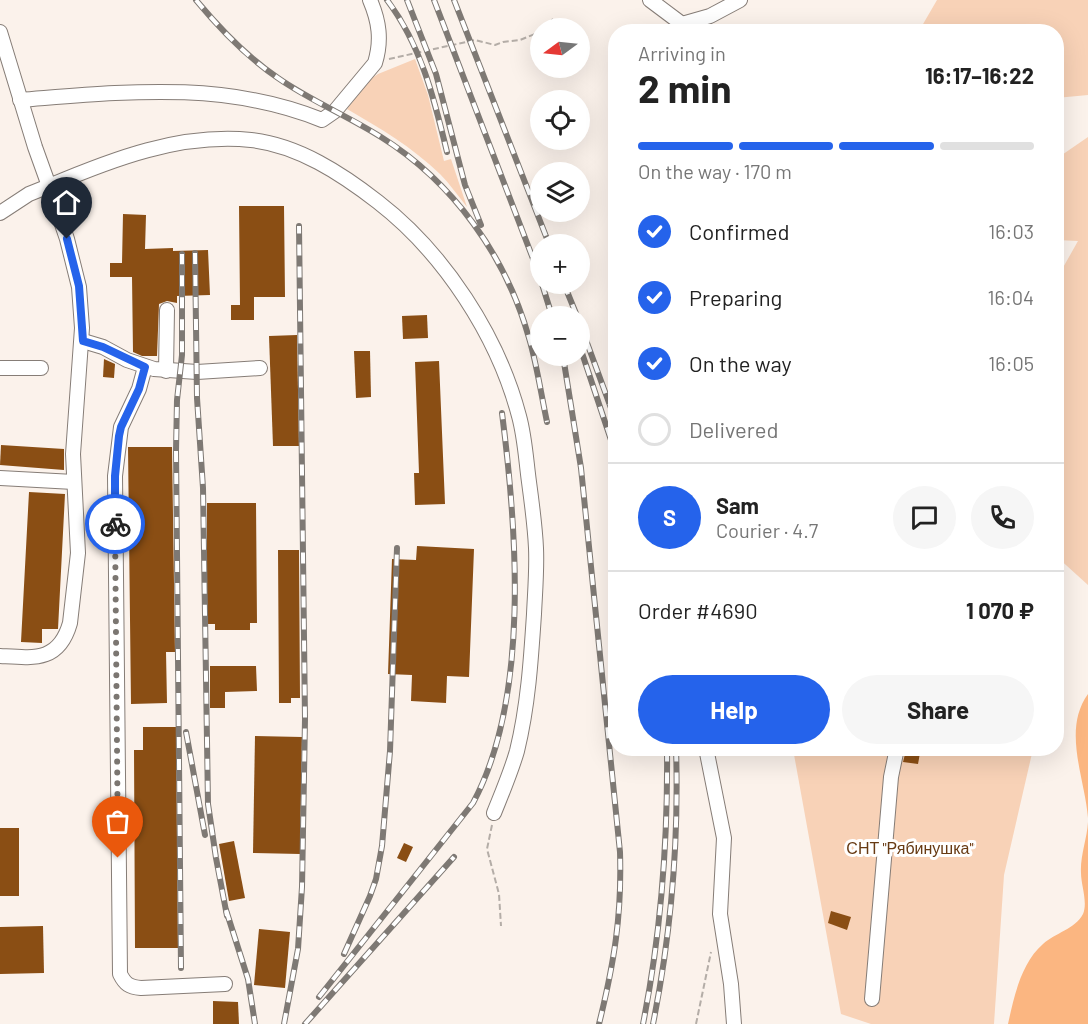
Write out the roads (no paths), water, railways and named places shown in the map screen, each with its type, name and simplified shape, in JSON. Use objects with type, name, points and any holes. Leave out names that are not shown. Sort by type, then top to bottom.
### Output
[{"type":"street","points":[[20,100],[133,92],[189,92],[252,99],[301,111],[322,120],[335,111],[375,63],[380,32],[370,0]]},
{"type":"street","points":[[651,0],[680,24]]},
{"type":"street","points":[[693,24],[740,0]]},
{"type":"street","points":[[0,32],[41,167],[64,230],[79,286],[83,341],[74,454],[78,553],[68,632],[59,646],[47,654],[32,658],[0,656]]},
{"type":"street","points":[[0,213],[14,203],[49,186],[116,159],[174,145],[230,139],[272,144],[320,163],[366,193],[403,224],[444,268],[489,339],[512,394],[523,438],[535,526],[537,567],[526,703],[516,753],[494,813]]},
{"type":"street","points":[[166,371],[167,309]]},
{"type":"street","points":[[83,341],[103,347],[145,367],[166,371],[197,372],[260,368]]},
{"type":"street","points":[[145,367],[136,397],[121,427],[115,476],[120,974],[125,983],[141,988],[225,984]]},
{"type":"street","points":[[0,368],[41,368]]},
{"type":"street","points":[[0,478],[74,482]]},
{"type":"street","points":[[708,756],[724,838],[720,914],[731,984],[734,1024]]},
{"type":"street","points":[[872,999],[891,777],[895,756]]},
{"type":"railway","points":[[196,0],[234,42],[255,61],[303,94],[356,122],[407,155],[453,199],[491,250],[519,308],[532,348],[547,422]]},
{"type":"railway","points":[[387,0],[409,35],[425,73],[447,152]]},
{"type":"railway","points":[[407,0],[436,74],[465,185],[481,225]]},
{"type":"railway","points":[[434,0],[530,251]]},
{"type":"railway","points":[[454,0],[545,234]]},
{"type":"railway","points":[[284,1024],[298,949],[302,887],[305,719],[299,226]]},
{"type":"railway","points":[[195,253],[197,398],[203,488],[208,804],[227,916]]},
{"type":"railway","points":[[181,968],[176,451],[177,400],[182,355],[182,254]]},
{"type":"railway","points":[[545,294],[549,306]]},
{"type":"railway","points":[[568,294],[573,306]]},
{"type":"railway","points":[[590,351],[608,400]]},
{"type":"railway","points":[[565,366],[581,468],[608,734]]},
{"type":"railway","points":[[586,366],[608,431]]},
{"type":"railway","points":[[319,997],[473,803],[491,761],[504,714],[511,664],[514,612],[512,508],[502,413]]},
{"type":"railway","points":[[344,954],[376,879],[382,846],[390,751],[397,548]]},
{"type":"railway","points":[[186,732],[205,835]]},
{"type":"railway","points":[[599,1024],[616,939],[620,897],[620,852],[610,756]]},
{"type":"railway","points":[[643,1024],[659,921],[666,818],[667,756]]},
{"type":"railway","points":[[653,1024],[669,922],[675,852],[676,756]]},
{"type":"railway","points":[[305,1024],[454,857]]},
{"type":"railway","points":[[226,910],[248,979],[255,1024]]},
{"type":"park label","name":"СНТ \"Рябинушка\"","points":[[910,847]]}]
